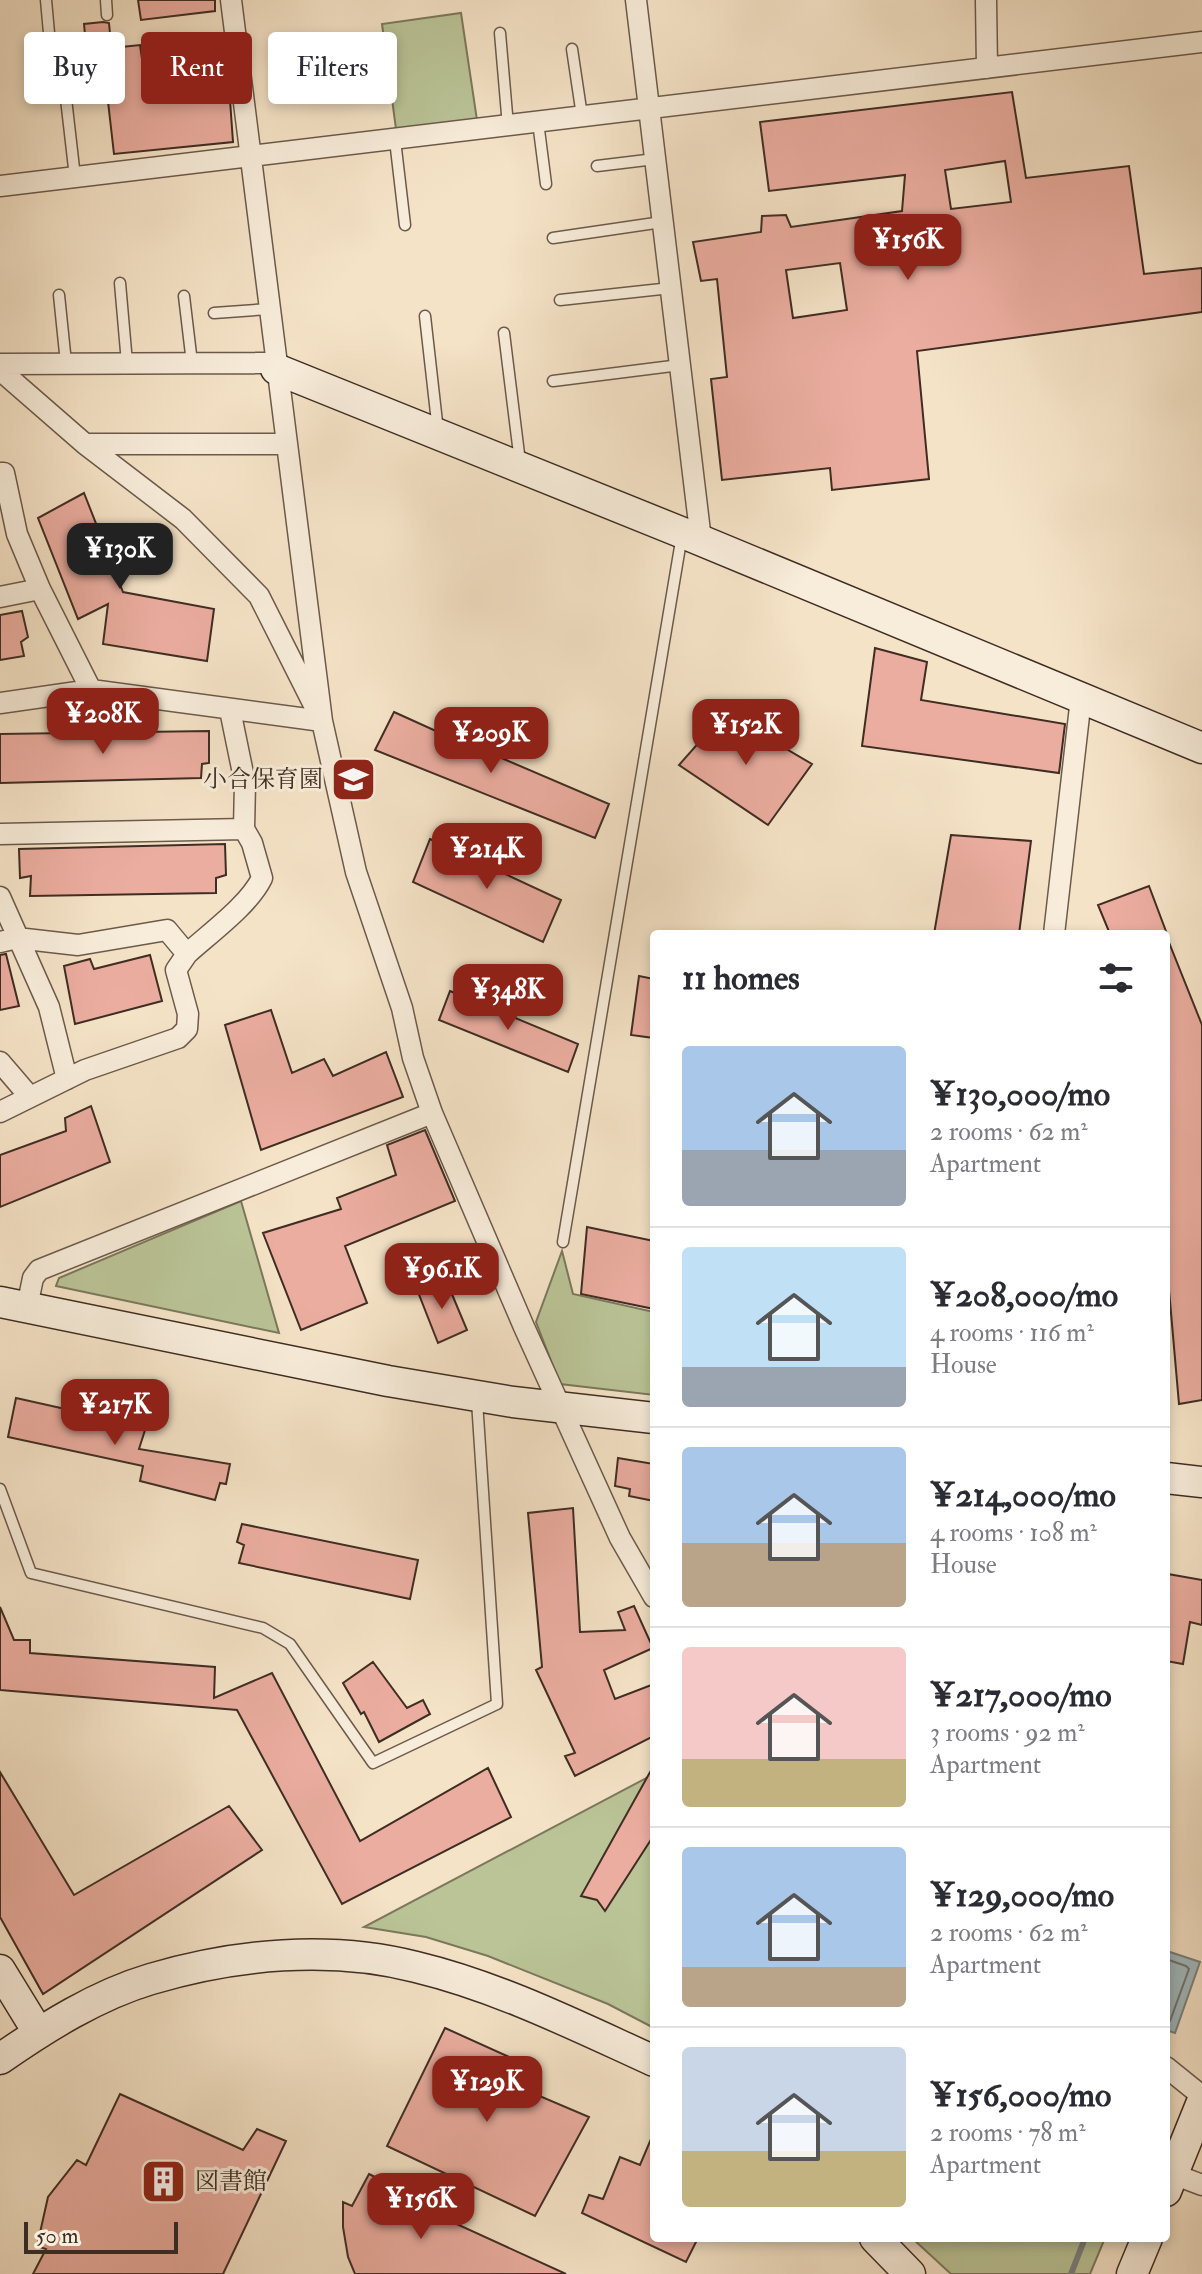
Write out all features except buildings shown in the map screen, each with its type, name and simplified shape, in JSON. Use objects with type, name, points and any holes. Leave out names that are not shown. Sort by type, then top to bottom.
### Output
[{"type":"street","points":[[231,0],[322,721],[356,872],[402,1008],[413,1058],[432,1113],[559,1407],[620,1538],[650,1590]]},
{"type":"street","points":[[636,0],[680,365],[692,536]]},
{"type":"street","points":[[986,0],[987,68]]},
{"type":"street","points":[[0,186],[1202,42]]},
{"type":"street","points":[[0,364],[276,366],[1202,748]]},
{"type":"street","points":[[0,370],[85,444],[183,519],[259,596],[322,721]]},
{"type":"street","points":[[85,444],[286,444]]},
{"type":"street","points":[[0,473],[4,473],[17,534],[40,589],[91,690]]},
{"type":"street","points":[[0,597],[40,589]]},
{"type":"street","points":[[0,703],[91,690],[322,721]]},
{"type":"street","points":[[1054,930],[1081,698]]},
{"type":"street","points":[[0,1112],[85,1070],[178,1038],[187,1029],[188,1014],[176,970],[187,954],[223,922],[262,878],[252,843],[244,829],[245,783],[230,710]]},
{"type":"street","points":[[0,834],[244,829]]},
{"type":"street","points":[[0,897],[9,940],[49,1007],[67,1079]]},
{"type":"street","points":[[9,940],[78,945],[167,930],[187,954]]},
{"type":"street","points":[[0,1062],[30,1097]]},
{"type":"street","points":[[432,1113],[39,1270],[14,1304],[373,1378],[476,1396],[650,1418]]},
{"type":"street","points":[[1170,1478],[1202,1482]]},
{"type":"street","points":[[0,2059],[38,2032],[149,1979],[259,1957],[333,1955],[413,1966],[471,1982],[650,2059]]},
{"type":"street","points":[[0,1970],[38,2032]]},
{"type":"street","points":[[1170,2070],[1202,2096]]},
{"type":"street","points":[[1202,2102],[1170,2183],[1202,2185]]},
{"type":"street","points":[[879,2242],[910,2274]]},
{"type":"street","points":[[1132,2274],[1145,2242]]},
{"type":"lane","points":[[46,0],[49,32]]},
{"type":"lane","points":[[106,0],[107,15]]},
{"type":"lane","points":[[500,33],[508,126]]},
{"type":"lane","points":[[572,49],[582,116]]},
{"type":"lane","points":[[67,104],[75,177]]},
{"type":"lane","points":[[538,122],[546,184]]},
{"type":"lane","points":[[395,140],[405,225]]},
{"type":"lane","points":[[597,166],[655,159]]},
{"type":"lane","points":[[553,238],[662,222]]},
{"type":"lane","points":[[120,283],[127,363]]},
{"type":"lane","points":[[560,300],[671,288]]},
{"type":"lane","points":[[59,295],[66,363]]},
{"type":"lane","points":[[184,296],[192,363]]},
{"type":"lane","points":[[214,313],[269,309]]},
{"type":"lane","points":[[425,316],[439,433]]},
{"type":"lane","points":[[504,333],[521,468]]},
{"type":"lane","points":[[553,381],[680,365]]},
{"type":"lane","points":[[563,1242],[692,536]]},
{"type":"lane","points":[[0,1489],[31,1573],[263,1628],[290,1644],[373,1763],[497,1704],[476,1396]]},
{"type":"green space","points":[[461,13],[477,120],[396,129],[393,104],[397,104],[397,32],[383,32],[382,24]]},
{"type":"green space","points":[[241,1201],[279,1333],[56,1286],[59,1278]]},
{"type":"green space","points":[[562,1251],[573,1294],[650,1311],[650,1395],[560,1384],[536,1322]]},
{"type":"green space","points":[[650,1776],[650,2026],[608,2004],[488,1956],[426,1937],[364,1927]]},
{"type":"green space","points":[[916,2242],[1103,2242],[1090,2274],[951,2274]]},
{"type":"water","points":[[1170,1952],[1200,1962],[1175,2033],[1170,2031]]},
{"type":"waterway","points":[[1071,2274],[1083,2242]]},
{"type":"place","name":"小合保育園","points":[[354,779]]},
{"type":"place","name":"図書館","points":[[164,2181]]}]
